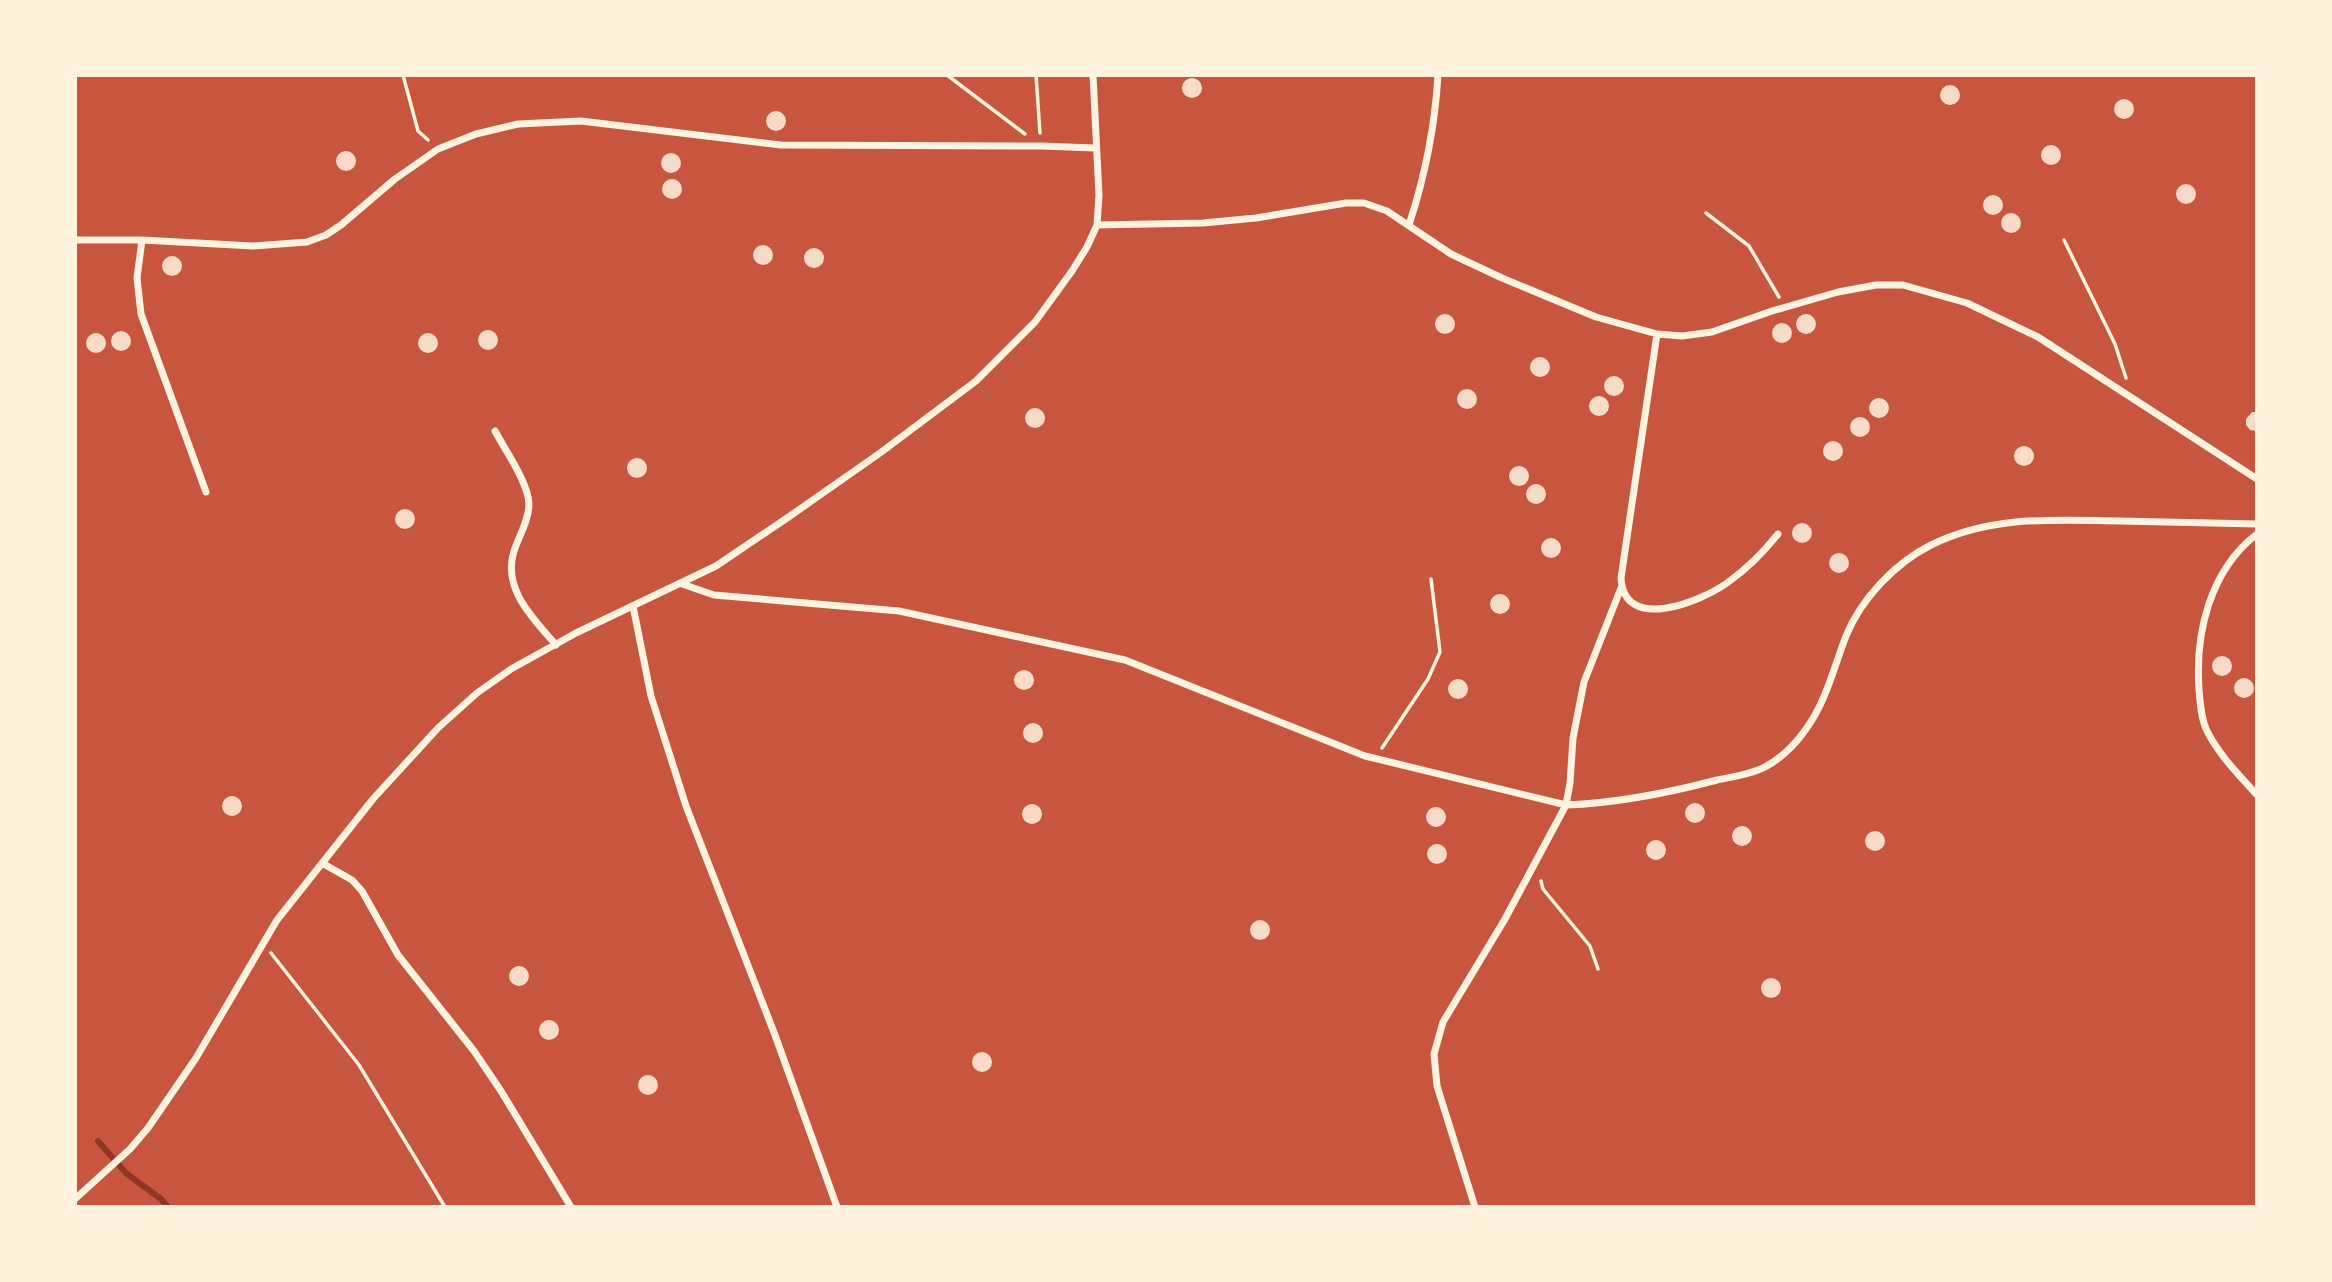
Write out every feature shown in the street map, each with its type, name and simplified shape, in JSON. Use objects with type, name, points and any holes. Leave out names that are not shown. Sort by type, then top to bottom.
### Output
[{"type":"street","points":[[75,1199],[130,1149],[160,1111],[196,1058],[277,920],[373,799],[438,728],[477,693],[511,670],[632,606],[716,566],[790,516],[976,381],[1035,322],[1082,255],[1097,225],[1099,195],[1093,75]]},
{"type":"street","points":[[1409,225],[1422,185],[1435,115],[1438,75]]},
{"type":"street","points":[[75,240],[142,240],[253,247],[307,242],[326,235],[341,225],[395,179],[438,149],[476,134],[518,124],[551,121],[581,121],[781,145],[1095,148]]},
{"type":"street","points":[[1097,225],[1203,223],[1355,203],[1377,206],[1451,254],[1502,278],[1596,317],[1657,334],[1695,336],[1838,292],[1876,285],[1903,285],[1967,303],[2038,337],[2257,479]]},
{"type":"street","points":[[142,240],[136,278],[141,314],[206,492]]},
{"type":"street","points":[[1475,1207],[1437,1086],[1434,1054],[1443,1022],[1505,919],[1566,805],[1573,738],[1584,682],[1621,587],[1657,334]]},
{"type":"street","points":[[495,430],[525,488],[529,505],[526,521],[513,553],[512,576],[515,590],[524,607],[556,645]]},
{"type":"street","points":[[682,584],[714,595],[899,611],[1125,660],[1374,758],[1566,805],[1596,804],[1689,788],[1759,770],[1779,758],[1805,731],[1816,714],[1847,633],[1861,607],[1905,561],[1930,545],[1972,528],[2007,522],[2045,520],[2257,524]]},
{"type":"street","points":[[1621,587],[1629,603],[1645,610],[1677,605],[1705,596],[1761,556],[1778,534]]},
{"type":"street","points":[[2257,534],[2246,543],[2217,583],[2207,609],[2200,640],[2198,671],[2206,729],[2221,754],[2257,795]]},
{"type":"street","points":[[632,606],[651,696],[686,806],[775,1035],[837,1207]]},
{"type":"street","points":[[321,863],[352,880],[367,897],[387,939],[474,1051],[571,1207]]},
{"type":"path","points":[[403,75],[418,131],[438,149]]},
{"type":"path","points":[[947,75],[1041,146]]},
{"type":"path","points":[[1036,75],[1041,146]]},
{"type":"path","points":[[1706,212],[1749,246],[1786,307]]},
{"type":"path","points":[[2064,240],[2115,344],[2132,399]]},
{"type":"path","points":[[1374,758],[1428,679],[1440,652],[1431,579]]},
{"type":"path","points":[[1535,863],[1543,889],[1590,946],[1598,969]]},
{"type":"path","points":[[264,943],[359,1065],[444,1207]]},
{"type":"building","points":[[1192,78],[1199,81],[1202,88],[1199,95],[1192,98],[1185,95],[1182,88],[1185,81]]},
{"type":"building","points":[[1950,85],[1957,88],[1960,95],[1957,102],[1950,105],[1943,102],[1940,95],[1943,88]]},
{"type":"building","points":[[2124,99],[2131,102],[2134,109],[2131,116],[2124,119],[2117,116],[2114,109],[2117,102]]},
{"type":"building","points":[[776,111],[783,114],[786,121],[783,128],[776,131],[769,128],[766,121],[769,114]]},
{"type":"building","points":[[2051,145],[2058,148],[2061,155],[2058,162],[2051,165],[2044,162],[2041,155],[2044,148]]},
{"type":"building","points":[[346,151],[353,154],[356,161],[353,168],[346,171],[339,168],[336,161],[339,154]]},
{"type":"building","points":[[671,153],[678,156],[681,163],[678,170],[671,173],[664,170],[661,163],[664,156]]},
{"type":"building","points":[[672,179],[679,182],[682,189],[679,196],[672,199],[665,196],[662,189],[665,182]]},
{"type":"building","points":[[2186,184],[2193,187],[2196,194],[2193,201],[2186,204],[2179,201],[2176,194],[2179,187]]},
{"type":"building","points":[[1993,195],[2000,198],[2003,205],[2000,212],[1993,215],[1986,212],[1983,205],[1986,198]]},
{"type":"building","points":[[2011,213],[2018,216],[2021,223],[2018,230],[2011,233],[2004,230],[2001,223],[2004,216]]},
{"type":"building","points":[[763,245],[770,248],[773,255],[770,262],[763,265],[756,262],[753,255],[756,248]]},
{"type":"building","points":[[814,248],[821,251],[824,258],[821,265],[814,268],[807,265],[804,258],[807,251]]},
{"type":"building","points":[[172,256],[179,259],[182,266],[179,273],[172,276],[165,273],[162,266],[165,259]]},
{"type":"building","points":[[1445,314],[1452,317],[1455,324],[1452,331],[1445,334],[1438,331],[1435,324],[1438,317]]},
{"type":"building","points":[[1806,314],[1813,317],[1816,324],[1813,331],[1806,334],[1799,331],[1796,324],[1799,317]]},
{"type":"building","points":[[1782,323],[1789,326],[1792,333],[1789,340],[1782,343],[1775,340],[1772,333],[1775,326]]},
{"type":"building","points":[[488,330],[495,333],[498,340],[495,347],[488,350],[481,347],[478,340],[481,333]]},
{"type":"building","points":[[121,331],[128,334],[131,341],[128,348],[121,351],[114,348],[111,341],[114,334]]},
{"type":"building","points":[[96,333],[103,336],[106,343],[103,350],[96,353],[89,350],[86,343],[89,336]]},
{"type":"building","points":[[428,333],[435,336],[438,343],[435,350],[428,353],[421,350],[418,343],[421,336]]},
{"type":"building","points":[[1540,357],[1547,360],[1550,367],[1547,374],[1540,377],[1533,374],[1530,367],[1533,360]]},
{"type":"building","points":[[1614,376],[1621,379],[1624,386],[1621,393],[1614,396],[1607,393],[1604,386],[1607,379]]},
{"type":"building","points":[[1467,389],[1474,392],[1477,399],[1474,406],[1467,409],[1460,406],[1457,399],[1460,392]]},
{"type":"building","points":[[1599,396],[1606,399],[1609,406],[1606,413],[1599,416],[1592,413],[1589,406],[1592,399]]},
{"type":"building","points":[[1879,398],[1886,401],[1889,408],[1886,415],[1879,418],[1872,415],[1869,408],[1872,401]]},
{"type":"building","points":[[1035,408],[1042,411],[1045,418],[1042,425],[1035,428],[1028,425],[1025,418],[1028,411]]},
{"type":"building","points":[[2252,412],[2257,412],[2257,431],[2250,430],[2246,425],[2246,419]]},
{"type":"building","points":[[1860,417],[1867,420],[1870,427],[1867,434],[1860,437],[1853,434],[1850,427],[1853,420]]},
{"type":"building","points":[[1833,441],[1840,444],[1843,451],[1840,458],[1833,461],[1826,458],[1823,451],[1826,444]]},
{"type":"building","points":[[2024,446],[2031,449],[2034,456],[2031,463],[2024,466],[2017,463],[2014,456],[2017,449]]},
{"type":"building","points":[[637,458],[644,461],[647,468],[644,475],[637,478],[630,475],[627,468],[630,461]]},
{"type":"building","points":[[1519,466],[1526,469],[1529,476],[1526,483],[1519,486],[1512,483],[1509,476],[1512,469]]},
{"type":"building","points":[[1536,484],[1543,487],[1546,494],[1543,501],[1536,504],[1529,501],[1526,494],[1529,487]]},
{"type":"building","points":[[405,509],[412,512],[415,519],[412,526],[405,529],[398,526],[395,519],[398,512]]},
{"type":"building","points":[[1802,523],[1809,526],[1812,533],[1809,540],[1802,543],[1795,540],[1792,533],[1795,526]]},
{"type":"building","points":[[1551,538],[1558,541],[1561,548],[1558,555],[1551,558],[1544,555],[1541,548],[1544,541]]},
{"type":"building","points":[[1839,553],[1846,556],[1849,563],[1846,570],[1839,573],[1832,570],[1829,563],[1832,556]]},
{"type":"building","points":[[1500,594],[1507,597],[1510,604],[1507,611],[1500,614],[1493,611],[1490,604],[1493,597]]},
{"type":"building","points":[[2222,656],[2229,659],[2232,666],[2229,673],[2222,676],[2215,673],[2212,666],[2215,659]]},
{"type":"building","points":[[1024,670],[1031,673],[1034,680],[1031,687],[1024,690],[1017,687],[1014,680],[1017,673]]},
{"type":"building","points":[[2244,678],[2251,681],[2254,688],[2251,695],[2244,698],[2237,695],[2234,688],[2237,681]]},
{"type":"building","points":[[1458,679],[1465,682],[1468,689],[1465,696],[1458,699],[1451,696],[1448,689],[1451,682]]},
{"type":"building","points":[[1033,723],[1040,726],[1043,733],[1040,740],[1033,743],[1026,740],[1023,733],[1026,726]]},
{"type":"building","points":[[232,796],[239,799],[242,806],[239,813],[232,816],[225,813],[222,806],[225,799]]},
{"type":"building","points":[[1695,803],[1702,806],[1705,813],[1702,820],[1695,823],[1688,820],[1685,813],[1688,806]]},
{"type":"building","points":[[1032,804],[1039,807],[1042,814],[1039,821],[1032,824],[1025,821],[1022,814],[1025,807]]},
{"type":"building","points":[[1436,807],[1443,810],[1446,817],[1443,824],[1436,827],[1429,824],[1426,817],[1429,810]]},
{"type":"building","points":[[1742,826],[1749,829],[1752,836],[1749,843],[1742,846],[1735,843],[1732,836],[1735,829]]},
{"type":"building","points":[[1875,831],[1882,834],[1885,841],[1882,848],[1875,851],[1868,848],[1865,841],[1868,834]]},
{"type":"building","points":[[1656,840],[1663,843],[1666,850],[1663,857],[1656,860],[1649,857],[1646,850],[1649,843]]},
{"type":"building","points":[[1437,844],[1444,847],[1447,854],[1444,861],[1437,864],[1430,861],[1427,854],[1430,847]]},
{"type":"building","points":[[1260,920],[1267,923],[1270,930],[1267,937],[1260,940],[1253,937],[1250,930],[1253,923]]},
{"type":"building","points":[[519,966],[526,969],[529,976],[526,983],[519,986],[512,983],[509,976],[512,969]]},
{"type":"building","points":[[1771,978],[1778,981],[1781,988],[1778,995],[1771,998],[1764,995],[1761,988],[1764,981]]},
{"type":"building","points":[[549,1020],[556,1023],[559,1030],[556,1037],[549,1040],[542,1037],[539,1030],[542,1023]]},
{"type":"building","points":[[982,1052],[989,1055],[992,1062],[989,1069],[982,1072],[975,1069],[972,1062],[975,1055]]},
{"type":"building","points":[[648,1075],[655,1078],[658,1085],[655,1092],[648,1095],[641,1092],[638,1085],[641,1078]]},
{"type":"waterway","points":[[98,1141],[127,1174],[168,1207]]}]
